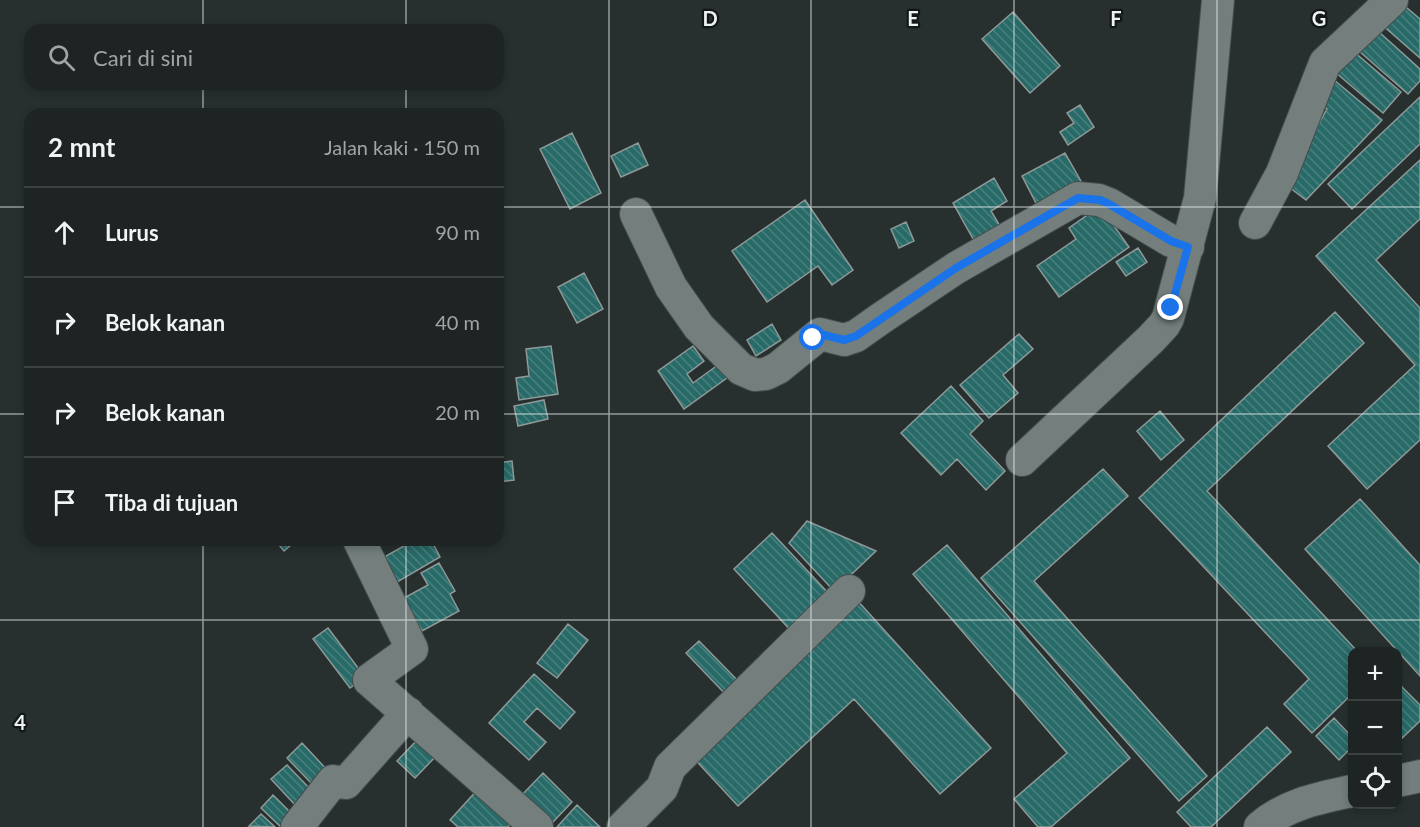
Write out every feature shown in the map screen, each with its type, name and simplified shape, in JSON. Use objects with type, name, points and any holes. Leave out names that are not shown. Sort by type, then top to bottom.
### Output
[{"type":"street","points":[[1022,460],[1164,325],[1168,318],[1200,198],[1218,0]]},
{"type":"street","points":[[1255,223],[1282,173],[1325,63],[1392,0]]},
{"type":"street","points":[[636,214],[671,287],[699,327],[741,369],[755,375],[766,374],[778,368],[820,334],[844,340],[856,336],[956,268],[1078,198],[1100,200],[1109,204],[1171,241],[1188,247]]},
{"type":"street","points":[[362,546],[412,649],[369,680],[537,827]]},
{"type":"street","points":[[623,827],[662,788],[670,767],[849,591]]},
{"type":"street","points":[[297,827],[333,781],[346,783],[408,713]]},
{"type":"street","points":[[1402,780],[1420,776]]},
{"type":"street","points":[[1260,827],[1288,809],[1348,792]]},
{"type":"building","points":[[1400,2],[1420,19],[1420,58],[1381,24]]},
{"type":"building","points":[[1013,12],[1060,66],[1030,93],[982,39]]},
{"type":"building","points":[[1369,23],[1420,69],[1420,81],[1408,94],[1351,44]]},
{"type":"building","points":[[1346,45],[1401,92],[1383,113],[1328,66]]},
{"type":"building","points":[[1327,74],[1382,120],[1306,200],[1285,184],[1327,109],[1309,95]]},
{"type":"building","points":[[1420,97],[1420,144],[1352,209],[1328,184]]},
{"type":"building","points":[[1080,105],[1094,127],[1068,145],[1060,132],[1074,123],[1067,113]]},
{"type":"building","points":[[572,133],[601,193],[570,209],[540,149]]},
{"type":"building","points":[[638,143],[648,165],[621,177],[611,156]]},
{"type":"building","points":[[1065,153],[1082,183],[1038,207],[1022,176]]},
{"type":"building","points":[[1420,160],[1420,219],[1376,260],[1420,308],[1420,440],[1367,489],[1328,446],[1415,365],[1316,256]]},
{"type":"building","points":[[994,178],[1007,201],[991,211],[1003,231],[977,246],[953,203]]},
{"type":"building","points":[[805,200],[853,270],[832,285],[818,266],[767,302],[732,251]]},
{"type":"building","points":[[1100,206],[1129,247],[1059,297],[1037,266],[1076,239],[1069,228]]},
{"type":"building","points":[[906,222],[914,241],[899,248],[891,229]]},
{"type":"building","points":[[1138,248],[1147,262],[1126,276],[1116,262]]},
{"type":"building","points":[[584,273],[603,309],[577,323],[558,287]]},
{"type":"building","points":[[1335,312],[1364,343],[1207,491],[1353,647],[1348,647],[1348,698],[1312,733],[1284,704],[1309,679],[1139,498]]},
{"type":"building","points":[[772,324],[781,340],[756,356],[747,340]]},
{"type":"building","points":[[1019,334],[1033,349],[1003,375],[1018,393],[989,418],[960,385]]},
{"type":"building","points":[[551,346],[558,394],[519,400],[516,378],[529,376],[526,349]]},
{"type":"building","points":[[693,346],[704,361],[687,374],[693,383],[722,362],[731,375],[684,409],[658,371]]},
{"type":"building","points":[[951,386],[983,421],[970,434],[1005,471],[986,490],[957,459],[941,475],[901,433]]},
{"type":"building","points":[[544,400],[548,419],[518,426],[514,406]]},
{"type":"building","points":[[1160,411],[1184,440],[1161,460],[1137,431]]},
{"type":"building","points":[[512,461],[514,480],[504,481],[504,462]]},
{"type":"building","points":[[1103,469],[1128,496],[1034,581],[1207,776],[1179,801],[981,578]]},
{"type":"building","points":[[1360,499],[1420,565],[1420,676],[1402,656],[1402,647],[1394,647],[1305,549]]},
{"type":"building","points":[[807,521],[876,551],[834,591],[789,543]]},
{"type":"building","points":[[772,533],[831,596],[792,632],[734,569]]},
{"type":"building","points":[[947,545],[1130,758],[1051,827],[1038,827],[1014,799],[1067,753],[913,574]]},
{"type":"building","points":[[280,546],[290,546],[284,551]]},
{"type":"building","points":[[404,546],[434,546],[440,557],[392,585],[379,560]]},
{"type":"building","points":[[439,563],[455,591],[450,594],[459,611],[422,631],[404,598],[428,585],[421,573]]},
{"type":"building","points":[[856,599],[991,748],[940,794],[854,699],[738,806],[688,752]]},
{"type":"building","points":[[568,624],[588,640],[557,678],[537,663]]},
{"type":"building","points":[[328,628],[365,677],[350,688],[313,639]]},
{"type":"building","points":[[699,641],[743,686],[730,699],[686,653]]},
{"type":"building","points":[[534,674],[575,712],[560,729],[537,708],[524,722],[546,742],[529,760],[489,723]]},
{"type":"building","points":[[1402,687],[1420,705],[1420,721],[1402,738]]},
{"type":"building","points":[[1334,718],[1348,733],[1348,751],[1339,760],[1316,736]]},
{"type":"building","points":[[1267,727],[1291,752],[1211,827],[1191,827],[1177,812]]},
{"type":"building","points":[[420,737],[438,754],[415,778],[397,761]]},
{"type":"building","points":[[302,743],[329,772],[314,786],[287,758]]},
{"type":"building","points":[[287,765],[313,792],[297,807],[271,779]]},
{"type":"building","points":[[543,773],[572,802],[552,823],[517,800]]},
{"type":"building","points":[[479,788],[514,820],[508,827],[458,827],[450,820]]},
{"type":"building","points":[[273,795],[294,816],[283,827],[261,808]]},
{"type":"building","points":[[577,805],[600,827],[557,827]]},
{"type":"building","points":[[261,814],[275,827],[249,826]]},
{"type":"route","points":[[813,338],[820,334],[844,340],[856,336],[956,268],[1078,198],[1100,200],[1109,204],[1171,241],[1188,247],[1171,308]]}]
